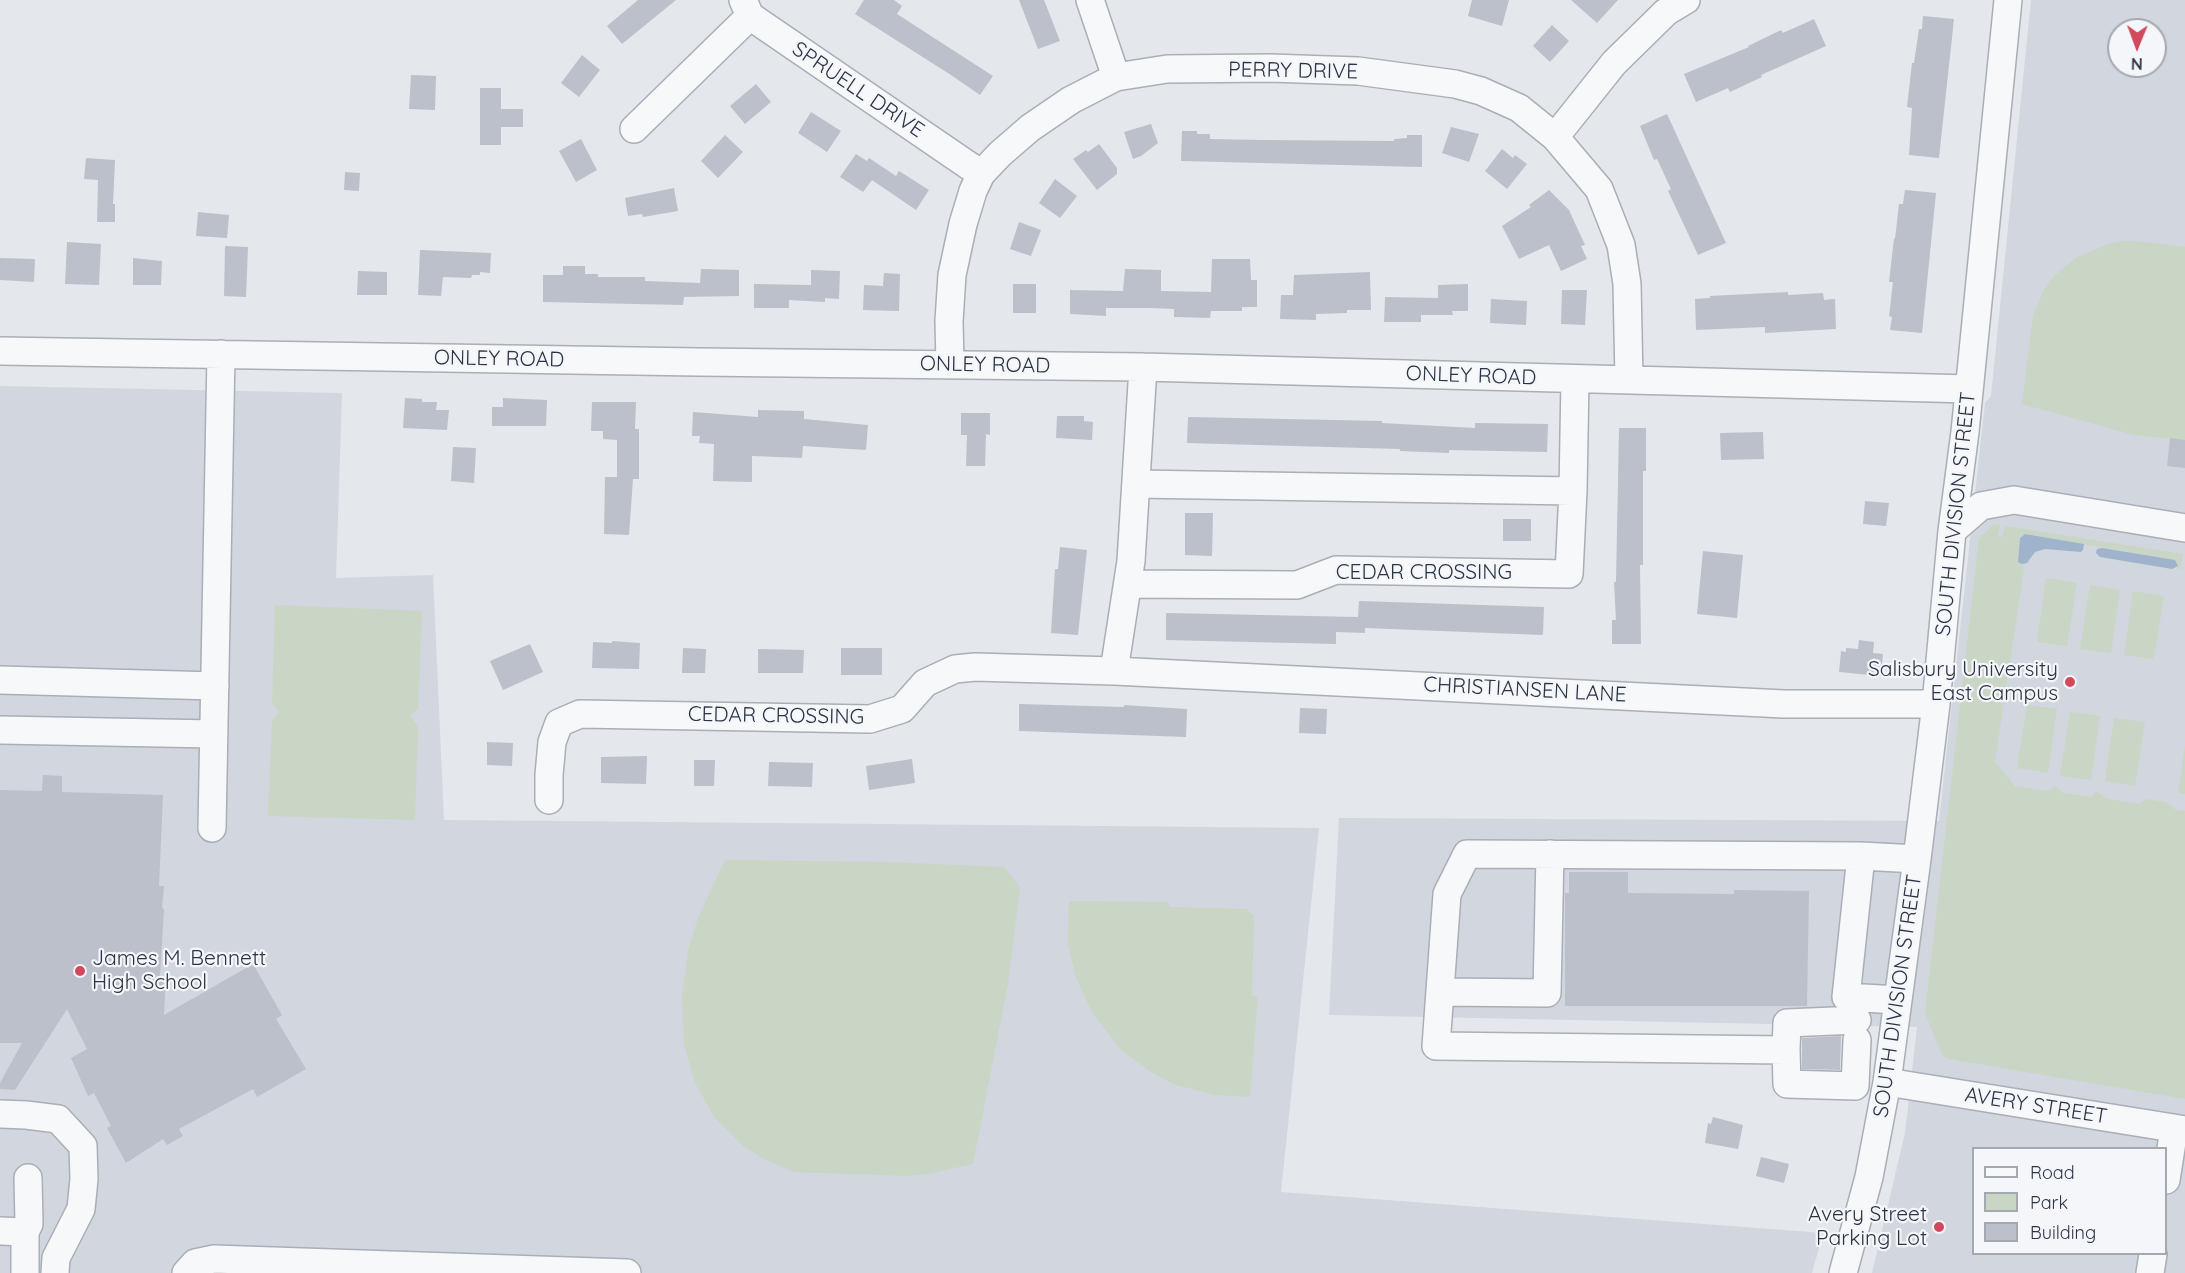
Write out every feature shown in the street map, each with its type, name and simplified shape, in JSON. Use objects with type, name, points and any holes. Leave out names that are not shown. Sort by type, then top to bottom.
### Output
[{"type":"street","points":[[1090,0],[1116,77]]},
{"type":"street","points":[[1556,136],[1614,63],[1666,12],[1686,0]]},
{"type":"street","name":"SOUTH DIVISION STREET","points":[[1843,1273],[1869,1177],[1887,1082],[1917,859],[1936,704],[2008,0]]},
{"type":"street","points":[[634,129],[746,8]]},
{"type":"street","name":"SPRUELL DRIVE","points":[[746,8],[981,174]]},
{"type":"street","name":"PERRY DRIVE","points":[[950,365],[949,321],[952,275],[966,209],[981,174],[1030,128],[1071,100],[1116,77],[1167,69],[1270,68],[1358,71],[1455,84],[1481,91],[1519,108],[1556,136],[1599,189],[1621,245],[1627,284],[1629,380]]},
{"type":"street","name":"ONLEY ROAD","points":[[0,351],[1143,367],[1969,389]]},
{"type":"street","points":[[212,828],[221,354]]},
{"type":"street","points":[[1114,671],[1131,561],[1143,367]]},
{"type":"street","name":"CEDAR CROSSING","points":[[1128,584],[1297,585],[1336,570],[1569,574],[1575,379]]},
{"type":"street","points":[[1136,483],[1573,491]]},
{"type":"street","points":[[1952,531],[1981,506],[2014,500],[2185,528]]},
{"type":"street","name":"CEDAR CROSSING","points":[[549,800],[552,742],[559,723],[580,714],[870,719],[902,709],[925,683],[955,669],[975,667],[1114,671]]},
{"type":"street","name":"CHRISTIANSEN LANE","points":[[1114,671],[1784,704],[1936,704]]},
{"type":"street","points":[[0,680],[215,686]]},
{"type":"street","points":[[0,730],[214,734]]},
{"type":"street","points":[[1786,1050],[1436,1046],[1447,894],[1467,854],[1861,856],[1917,859]]},
{"type":"street","points":[[1440,992],[1547,993],[1550,854]]},
{"type":"street","points":[[1861,856],[1853,1019],[1855,1086],[1787,1084],[1787,1023],[1853,1019],[1898,1000]]},
{"type":"street","points":[[1853,1019],[1892,1043]]},
{"type":"street","name":"AVERY STREET","points":[[1887,1082],[2180,1130]]},
{"type":"street","points":[[0,1114],[58,1119],[83,1146],[84,1179],[81,1209],[56,1258],[55,1273]]},
{"type":"street","points":[[2167,1176],[2180,1130]]},
{"type":"street","points":[[25,1273],[13,1232],[29,1224],[28,1178]]},
{"type":"street","points":[[2150,1273],[2153,1255]]},
{"type":"street","points":[[186,1273],[195,1263],[214,1259],[627,1273]]},
{"type":"shaded area","name":"Salisbury University East Campus","points":[[2031,0],[2185,0],[2185,1273],[1872,1273],[1905,1133],[1917,1027],[1329,1015],[1339,818],[1939,821],[1985,403],[1991,396]]},
{"type":"shaded area","points":[[0,386],[342,393],[336,578],[433,575],[444,820],[1319,828],[1281,1192],[1823,1233],[1812,1273],[0,1273]]},
{"type":"green space","points":[[2122,241],[2185,247],[2185,440],[2134,435],[2022,404],[2033,315],[2045,288],[2054,276],[2077,257]]},
{"type":"green space","points":[[1994,524],[2000,525],[1998,536],[2002,537],[2005,526],[2183,554],[2180,570],[2176,568],[2178,566],[2175,560],[2025,534],[2020,538],[2018,562],[2024,569],[1995,762],[2015,786],[2048,791],[2055,786],[2063,793],[2091,797],[2096,791],[2108,799],[2139,804],[2146,799],[2165,802],[2176,810],[2185,811],[2185,1099],[1949,1059],[1942,1055],[1925,1013],[1979,538]]},
{"type":"green space","points":[[2046,578],[2077,583],[2067,646],[2037,642]]},
{"type":"green space","points":[[2090,585],[2120,590],[2111,653],[2080,649]]},
{"type":"green space","points":[[2133,591],[2164,596],[2154,659],[2124,655]]},
{"type":"green space","points":[[275,605],[422,611],[418,709],[410,716],[418,726],[415,820],[268,816],[272,720],[280,713],[272,703]]},
{"type":"green space","points":[[2027,705],[2057,709],[2048,773],[2017,768]]},
{"type":"green space","points":[[2070,712],[2100,716],[2091,780],[2060,776]]},
{"type":"green space","points":[[2114,718],[2145,722],[2135,786],[2105,781]]},
{"type":"green space","points":[[2185,746],[2185,794],[2178,793]]},
{"type":"green space","points":[[725,860],[887,862],[1004,867],[1020,887],[1008,984],[973,1164],[908,1176],[794,1172],[762,1158],[742,1145],[715,1118],[695,1083],[684,1044],[682,997],[688,950],[698,918]]},
{"type":"green space","points":[[1069,901],[1169,902],[1169,907],[1247,909],[1254,916],[1252,996],[1258,997],[1250,1097],[1214,1095],[1173,1084],[1154,1074],[1122,1051],[1093,1014],[1076,978],[1068,944]]},
{"type":"water","points":[[2025,534],[2084,544],[2083,550],[2081,552],[2045,549],[2035,552],[2027,563],[2022,564],[2018,562],[2020,538]]},
{"type":"water","points":[[2097,549],[2175,560],[2178,566],[2172,569],[2100,557],[2096,553]]},
{"type":"building","points":[[638,0],[676,0],[622,44],[607,26]]},
{"type":"building","points":[[864,0],[894,0],[902,6],[897,14],[993,76],[980,95],[855,14]]},
{"type":"building","points":[[1019,0],[1044,0],[1060,41],[1038,49]]},
{"type":"building","points":[[1472,0],[1509,0],[1502,26],[1468,16]]},
{"type":"building","points":[[1571,0],[1618,0],[1597,23]]},
{"type":"building","points":[[1923,16],[1954,19],[1939,158],[1909,155],[1912,108],[1907,107],[1912,63],[1914,63],[1919,29],[1922,29]]},
{"type":"building","points":[[1814,19],[1826,46],[1761,75],[1762,77],[1730,92],[1728,88],[1696,102],[1684,74],[1749,47],[1781,30],[1783,33]]},
{"type":"building","points":[[1552,25],[1569,41],[1550,62],[1533,46]]},
{"type":"building","points":[[582,55],[600,70],[579,97],[561,83]]},
{"type":"building","points":[[411,75],[436,76],[435,110],[409,109]]},
{"type":"building","points":[[756,84],[771,102],[745,124],[730,106]]},
{"type":"building","points":[[480,88],[501,88],[501,109],[523,109],[523,127],[501,127],[501,145],[480,145]]},
{"type":"building","points":[[811,112],[841,131],[827,152],[798,133]]},
{"type":"building","points":[[1667,114],[1726,243],[1698,255],[1668,191],[1671,189],[1657,159],[1654,160],[1640,126]]},
{"type":"building","points":[[1151,124],[1158,143],[1133,159],[1124,132]]},
{"type":"building","points":[[1451,127],[1479,134],[1469,162],[1442,153]]},
{"type":"building","points":[[1182,131],[1210,134],[1210,139],[1262,140],[1394,141],[1394,139],[1407,138],[1407,135],[1422,135],[1422,167],[1181,161]]},
{"type":"building","points":[[725,135],[743,152],[718,178],[701,161]]},
{"type":"building","points":[[581,139],[597,170],[576,182],[559,151]]},
{"type":"building","points":[[1099,144],[1117,168],[1117,174],[1097,190],[1073,159]]},
{"type":"building","points":[[1502,149],[1513,158],[1515,155],[1527,164],[1507,189],[1485,171]]},
{"type":"building","points":[[856,154],[867,161],[869,158],[896,176],[899,171],[929,190],[916,210],[872,180],[863,192],[840,177]]},
{"type":"building","points":[[86,158],[115,160],[113,204],[115,204],[115,222],[97,222],[98,180],[84,179]]},
{"type":"building","points":[[345,172],[360,173],[359,191],[344,190]]},
{"type":"building","points":[[1055,179],[1077,196],[1060,218],[1039,203]]},
{"type":"building","points":[[674,188],[678,211],[643,217],[642,214],[628,216],[625,198]]},
{"type":"building","points":[[1549,190],[1569,210],[1585,245],[1581,246],[1587,259],[1561,271],[1549,245],[1519,259],[1502,226],[1531,207],[1529,205]]},
{"type":"building","points":[[1905,190],[1936,193],[1922,333],[1890,330],[1892,317],[1889,316],[1893,282],[1889,282],[1899,204],[1903,204]]},
{"type":"building","points":[[198,212],[229,215],[227,238],[196,236]]},
{"type":"building","points":[[1019,222],[1041,230],[1031,256],[1010,249]]},
{"type":"building","points":[[67,242],[101,244],[99,285],[65,284]]},
{"type":"building","points":[[225,246],[248,247],[246,297],[224,296]]},
{"type":"building","points":[[420,250],[491,253],[490,273],[480,272],[480,275],[472,275],[471,278],[443,277],[441,296],[418,295]]},
{"type":"building","points":[[0,258],[35,259],[34,282],[0,280]]},
{"type":"building","points":[[133,258],[162,261],[161,285],[133,285]]},
{"type":"building","points":[[1212,259],[1250,259],[1251,280],[1257,280],[1257,307],[1242,307],[1242,311],[1211,311],[1210,318],[1174,317],[1174,309],[1150,308],[1106,308],[1106,316],[1070,314],[1070,290],[1123,291],[1125,269],[1161,270],[1161,291],[1211,292]]},
{"type":"building","points":[[563,266],[585,266],[585,274],[598,274],[598,277],[645,277],[645,281],[700,283],[701,269],[739,270],[739,296],[684,297],[683,305],[543,302],[543,275],[563,275]]},
{"type":"building","points":[[811,270],[840,271],[839,299],[825,298],[825,302],[789,300],[789,308],[754,308],[754,284],[811,285]]},
{"type":"building","points":[[358,271],[387,272],[387,295],[357,295]]},
{"type":"building","points":[[1370,272],[1371,310],[1316,314],[1316,320],[1280,319],[1281,295],[1293,295],[1294,275]]},
{"type":"building","points":[[884,273],[900,274],[899,311],[863,310],[864,285],[883,286]]},
{"type":"building","points":[[1013,284],[1036,284],[1036,313],[1013,313]]},
{"type":"building","points":[[1468,284],[1468,311],[1452,311],[1453,315],[1421,315],[1421,322],[1384,322],[1385,297],[1438,298],[1438,285]]},
{"type":"building","points":[[1562,290],[1587,290],[1585,325],[1561,324]]},
{"type":"building","points":[[1788,292],[1788,295],[1823,293],[1824,300],[1835,299],[1836,329],[1765,333],[1765,327],[1696,330],[1695,299],[1710,298],[1710,296]]},
{"type":"building","points":[[1491,299],[1527,301],[1526,325],[1490,323]]},
{"type":"building","points":[[405,398],[422,399],[422,402],[437,402],[436,410],[449,410],[447,430],[403,428]]},
{"type":"building","points":[[503,398],[547,400],[546,426],[492,426],[492,407],[503,407]]},
{"type":"building","points":[[592,402],[636,402],[635,429],[639,429],[639,479],[633,479],[629,535],[604,534],[605,477],[617,477],[617,440],[603,439],[603,431],[591,431]]},
{"type":"building","points":[[758,410],[804,411],[804,419],[868,425],[866,450],[803,446],[802,458],[752,456],[752,482],[713,481],[714,444],[699,443],[700,436],[692,436],[693,412],[758,417]]},
{"type":"building","points":[[961,413],[990,413],[990,435],[986,434],[985,466],[966,466],[967,435],[961,435]]},
{"type":"building","points":[[1057,416],[1084,416],[1084,421],[1093,422],[1092,440],[1056,438]]},
{"type":"building","points":[[1188,417],[1382,421],[1382,423],[1475,428],[1475,423],[1548,424],[1547,452],[1449,450],[1449,453],[1400,451],[1400,449],[1187,443]]},
{"type":"building","points":[[1619,428],[1646,428],[1646,471],[1643,471],[1643,565],[1640,565],[1641,644],[1612,644],[1612,620],[1616,620],[1614,582],[1616,582]]},
{"type":"building","points":[[1763,432],[1764,459],[1721,460],[1720,433]]},
{"type":"building","points":[[2170,438],[2185,440],[2185,468],[2167,466]]},
{"type":"building","points":[[453,447],[476,448],[474,483],[451,481]]},
{"type":"building","points":[[1865,501],[1889,503],[1886,526],[1863,524]]},
{"type":"building","points":[[1185,513],[1213,513],[1212,556],[1185,555]]},
{"type":"building","points":[[1503,519],[1531,519],[1531,541],[1503,541]]},
{"type":"building","points":[[1060,547],[1087,550],[1078,635],[1051,633],[1055,569],[1058,569]]},
{"type":"building","points":[[1703,551],[1743,555],[1737,618],[1697,614]]},
{"type":"building","points":[[1359,601],[1544,607],[1543,634],[1365,628],[1365,633],[1336,632],[1336,644],[1166,640],[1166,613],[1358,617]]},
{"type":"building","points":[[1859,640],[1874,642],[1873,653],[1883,654],[1881,676],[1839,672],[1841,651],[1846,652],[1846,648],[1858,649]]},
{"type":"building","points":[[612,641],[640,643],[639,669],[592,668],[593,642],[612,643]]},
{"type":"building","points":[[530,644],[543,672],[503,690],[490,661]]},
{"type":"building","points":[[683,648],[706,649],[705,673],[682,673]]},
{"type":"building","points":[[841,648],[882,648],[882,675],[841,675]]},
{"type":"building","points":[[758,649],[804,650],[803,673],[758,673]]},
{"type":"building","points":[[1019,704],[1124,707],[1124,705],[1187,709],[1186,737],[1019,731]]},
{"type":"building","points":[[1300,708],[1327,709],[1326,734],[1299,733]]},
{"type":"building","points":[[487,742],[513,743],[512,766],[487,765]]},
{"type":"building","points":[[647,756],[646,784],[601,783],[601,757]]},
{"type":"building","points":[[912,759],[915,783],[869,790],[866,766]]},
{"type":"building","points":[[694,760],[715,760],[714,786],[694,786]]},
{"type":"building","points":[[769,762],[813,763],[812,787],[768,786]]},
{"type":"building","name":"James M. Bennett High School","points":[[43,775],[62,776],[62,792],[163,795],[159,886],[164,886],[160,977],[166,977],[164,1015],[253,964],[282,1015],[276,1019],[306,1069],[257,1097],[253,1089],[179,1129],[183,1136],[167,1145],[163,1139],[126,1163],[107,1128],[111,1126],[94,1093],[88,1096],[71,1058],[87,1049],[67,1009],[15,1090],[0,1089],[0,1083],[22,1043],[0,1043],[0,790],[42,791]]},
{"type":"building","points":[[1569,872],[1628,872],[1628,893],[1734,894],[1734,890],[1809,891],[1807,1006],[1565,1006],[1565,893],[1569,893]]},
{"type":"building","points":[[1841,1036],[1840,1070],[1802,1069],[1802,1038]]},
{"type":"building","points":[[1713,1117],[1743,1125],[1738,1149],[1705,1143],[1708,1123],[1711,1124]]},
{"type":"building","points":[[1761,1157],[1789,1164],[1784,1183],[1756,1176]]},
{"type":"place","name":"Salisbury University East Campus","points":[[2070,682]]},
{"type":"place","name":"James M. Bennett High School","points":[[80,971]]},
{"type":"place","name":"Avery Street Parking Lot","points":[[1939,1227]]}]
